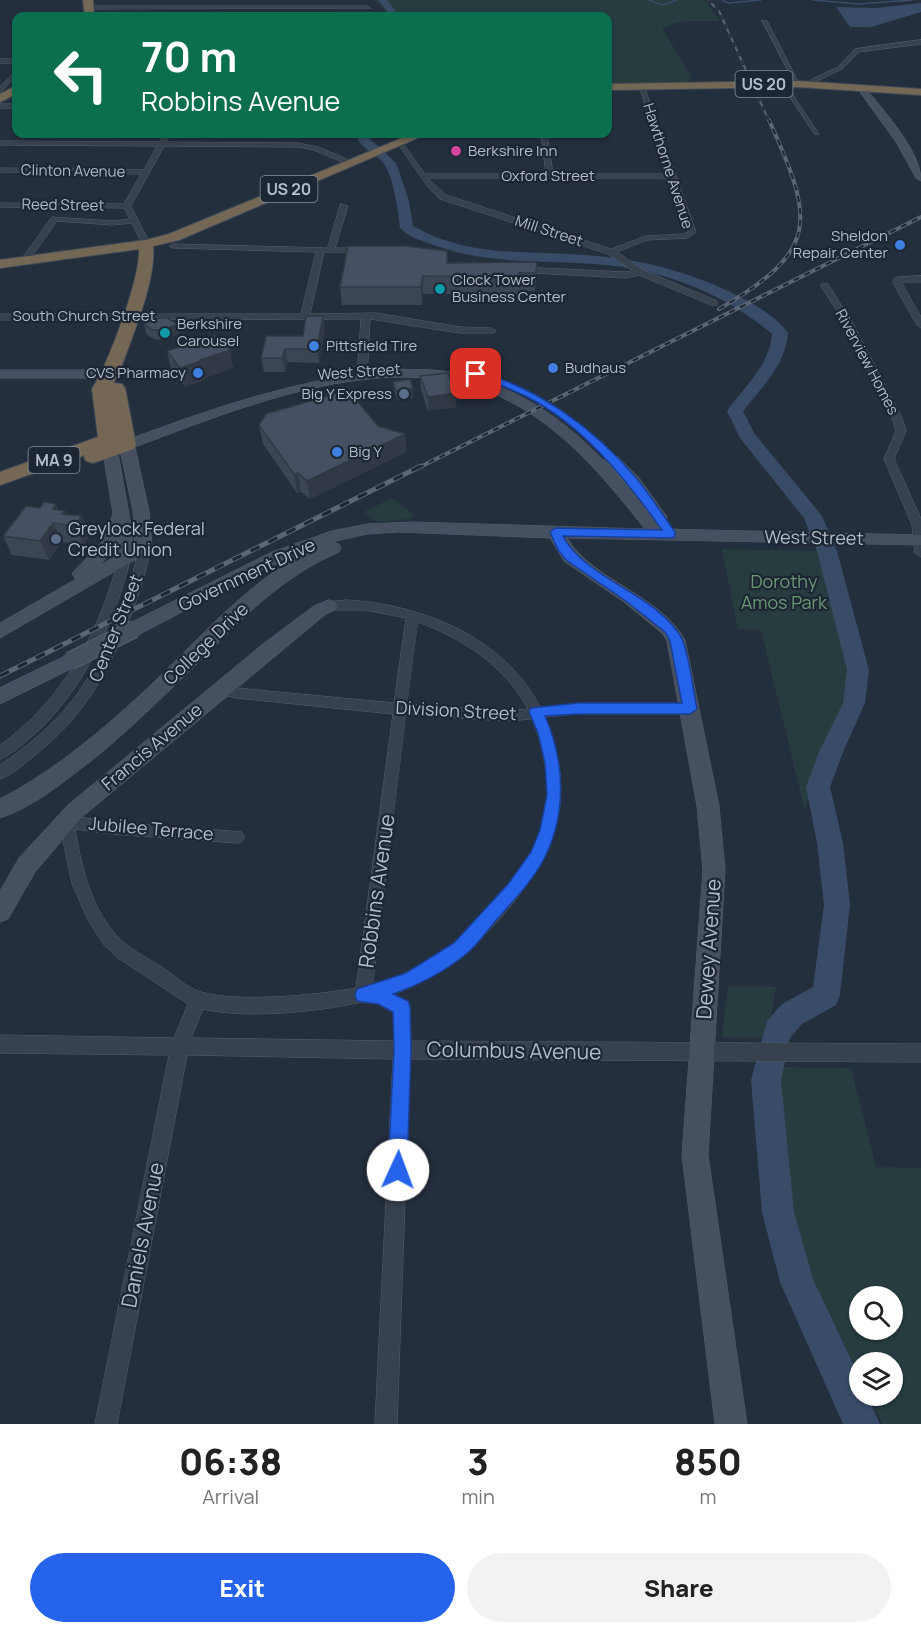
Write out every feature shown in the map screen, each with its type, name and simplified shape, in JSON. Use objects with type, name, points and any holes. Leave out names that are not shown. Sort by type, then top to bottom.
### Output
[{"type":"highway","name":"US 20","points":[[612,87],[798,84],[921,92]]},
{"type":"highway","name":"US 20","points":[[0,264],[146,244],[188,231],[412,138]]},
{"type":"highway","points":[[111,374],[146,266],[146,244]]},
{"type":"highway","name":"Center Street","points":[[111,374],[116,387],[117,442]]},
{"type":"highway","name":"West Street","points":[[0,479],[117,442]]},
{"type":"highway","name":"West Street","points":[[0,490],[117,442]]},
{"type":"street","points":[[89,8],[368,8]]},
{"type":"street","points":[[234,12],[236,8]]},
{"type":"street","points":[[764,21],[798,84]]},
{"type":"street","points":[[814,85],[814,80],[840,68],[857,50],[921,42]]},
{"type":"street","points":[[1,97],[12,79]]},
{"type":"street","points":[[783,84],[817,133]]},
{"type":"street","name":"Hawthorne Avenue","points":[[614,254],[646,238],[681,237],[691,234],[641,86]]},
{"type":"street","points":[[861,88],[901,142],[921,178]]},
{"type":"street","points":[[146,244],[127,206],[165,138]]},
{"type":"street","points":[[251,145],[254,138]]},
{"type":"street","points":[[307,146],[311,138]]},
{"type":"street","points":[[545,138],[550,176]]},
{"type":"street","points":[[0,143],[307,146],[350,162]]},
{"type":"street","name":"Mill Street","points":[[397,144],[411,154],[438,194],[457,203],[614,254],[640,272],[714,303]]},
{"type":"street","name":"Clinton Avenue","points":[[0,170],[146,172]]},
{"type":"street","name":"Oxford Street","points":[[424,176],[671,176]]},
{"type":"street","name":"Reed Street","points":[[0,205],[127,206]]},
{"type":"street","points":[[331,249],[344,206]]},
{"type":"street","points":[[24,261],[55,219],[112,223],[133,220]]},
{"type":"street","points":[[173,246],[372,250]]},
{"type":"street","points":[[305,315],[321,250]]},
{"type":"street","points":[[513,270],[625,276],[640,272]]},
{"type":"street","points":[[921,279],[897,280],[921,325]]},
{"type":"street","name":"Riverview Homes","points":[[825,286],[848,322],[897,418],[901,431],[889,459],[895,480],[906,497],[919,528],[920,544]]},
{"type":"street","points":[[362,374],[366,316]]},
{"type":"street","name":"South Church Street","points":[[0,317],[366,316],[392,317],[460,330],[491,331]]},
{"type":"street","name":"West Street","points":[[362,374],[419,369],[461,372],[489,377],[517,388],[550,407],[592,439],[633,481],[664,534]]},
{"type":"street","name":"West Street","points":[[117,442],[272,384],[323,373],[434,375],[468,380],[491,387],[536,412],[567,433],[594,457],[664,534],[840,538],[920,544]]},
{"type":"street","points":[[0,374],[111,374]]},
{"type":"street","name":"Center Street","points":[[0,753],[46,715],[70,687],[95,639],[115,592],[125,557],[117,442]]},
{"type":"street","name":"Center Street","points":[[0,773],[57,729],[94,685],[111,650],[139,577],[144,546],[141,511],[117,442]]},
{"type":"street","points":[[626,494],[633,515],[628,533]]},
{"type":"street","points":[[44,604],[103,554],[113,538],[120,510]]},
{"type":"street","name":"Government Drive","points":[[0,697],[268,561],[330,537],[356,531],[395,527],[664,534]]},
{"type":"street","name":"College Drive","points":[[0,809],[56,778],[103,741],[253,598],[293,567],[324,551],[362,540],[403,534],[472,530]]},
{"type":"street","name":"Dewey Avenue","points":[[555,532],[570,557],[630,598],[669,629],[676,640],[690,709],[708,806],[714,870],[695,1155],[730,1424]]},
{"type":"street","points":[[0,632],[144,546]]},
{"type":"street","points":[[66,821],[70,853],[82,891],[112,943],[198,1000],[282,1005],[322,1003],[363,995],[411,980],[460,949],[514,888],[538,856],[555,795],[552,763],[545,733],[531,701],[506,670],[476,644],[440,625],[412,617],[349,604],[329,606]]},
{"type":"street","name":"Francis Avenue","points":[[0,912],[27,865],[66,821],[270,649],[320,610],[329,606]]},
{"type":"street","name":"Robbins Avenue","points":[[386,1424],[403,1049],[402,1007],[380,996],[363,995],[412,617]]},
{"type":"street","name":"Division Street","points":[[222,689],[236,693],[399,709],[506,716],[578,709],[690,709]]},
{"type":"street","name":"Jubilee Terrace","points":[[66,821],[112,828],[237,837]]},
{"type":"street","name":"Daniels Avenue","points":[[106,1424],[180,1045],[198,1000]]},
{"type":"street","name":"Columbus Avenue","points":[[0,1044],[921,1053]]},
{"type":"green space","points":[[373,0],[704,0],[720,21],[682,21],[662,28],[691,76],[688,83],[612,84],[612,12],[386,12]]},
{"type":"green space","points":[[392,498],[415,515],[410,519],[376,522],[364,512]]},
{"type":"green space","name":"Dorothy Amos Park","points":[[722,549],[818,551],[845,650],[848,689],[843,713],[818,759],[805,811],[761,630],[738,629]]},
{"type":"green space","points":[[728,986],[776,987],[767,1038],[722,1037]]},
{"type":"green space","points":[[777,1067],[851,1068],[876,1167],[921,1168],[921,1424],[882,1424],[874,1406],[903,1406],[903,1352],[849,1352],[849,1354],[814,1281],[793,1229],[787,1200],[777,1107]]},
{"type":"water","points":[[921,3],[921,12],[871,27],[850,27],[836,7],[877,8]]},
{"type":"building","points":[[348,246],[406,246],[447,251],[447,263],[537,262],[536,273],[519,273],[519,277],[423,276],[421,287],[340,287]]},
{"type":"building","points":[[306,316],[323,316],[317,349],[285,349],[282,358],[261,358],[266,336],[303,336]]},
{"type":"building","points":[[158,318],[167,318],[178,324],[163,330],[153,330],[144,324]]},
{"type":"building","points":[[214,335],[230,350],[180,368],[167,351]]},
{"type":"building","points":[[448,373],[456,393],[428,397],[420,376]]},
{"type":"building","points":[[410,379],[413,388],[396,391],[393,382]]},
{"type":"building","name":"Big Y","points":[[348,390],[378,426],[405,434],[307,481],[298,473],[294,474],[259,425],[266,414]]},
{"type":"building","points":[[44,502],[56,504],[53,509],[65,511],[62,514],[82,516],[75,526],[53,523],[40,541],[3,536],[26,506],[40,508]]},
{"type":"waterway","points":[[382,0],[391,12]]},
{"type":"waterway","points":[[649,0],[663,5],[677,0]]},
{"type":"waterway","points":[[722,0],[728,3],[761,0]]},
{"type":"waterway","points":[[813,0],[859,4],[912,0]]},
{"type":"waterway","points":[[362,138],[390,163],[403,201],[407,228],[416,233],[466,251],[491,256],[597,260],[654,269],[710,288],[736,300],[780,333],[779,345],[771,366],[735,411],[746,434],[813,516],[827,551],[858,670],[854,703],[831,752],[818,787],[830,843],[837,905],[826,995],[792,1014],[777,1031],[766,1080],[778,1212],[797,1282],[862,1424]]},
{"type":"railway","points":[[708,0],[719,11],[769,121]]},
{"type":"railway","points":[[719,309],[776,269],[792,250],[799,230],[800,208],[795,183],[769,120]]},
{"type":"railway","points":[[418,468],[921,217]]},
{"type":"railway","points":[[0,676],[421,466]]},
{"type":"place","name":"Berkshire Inn","points":[[456,151]]},
{"type":"place","name":"Sheldon Repair Center","points":[[900,245]]},
{"type":"place","name":"Clock Tower Business Center","points":[[440,289]]},
{"type":"place","name":"Berkshire Carousel","points":[[165,333]]},
{"type":"place","name":"Pittsfield Tire","points":[[314,346]]},
{"type":"place","name":"Budhaus","points":[[553,368]]},
{"type":"place","name":"CVS Pharmacy","points":[[198,373]]},
{"type":"place","name":"Big Y Express","points":[[404,394]]},
{"type":"place","name":"Big Y","points":[[337,452]]},
{"type":"place","name":"Greylock Federal Credit Union","points":[[56,539]]},
{"type":"route","points":[[398,1170],[403,1049],[402,1007],[390,999],[363,995],[411,980],[460,949],[488,919],[538,856],[555,795],[552,763],[545,733],[536,712],[578,709],[690,709],[676,640],[669,629],[630,598],[570,557],[555,532],[671,534],[633,481],[582,430],[550,407],[517,388],[476,374]]}]
